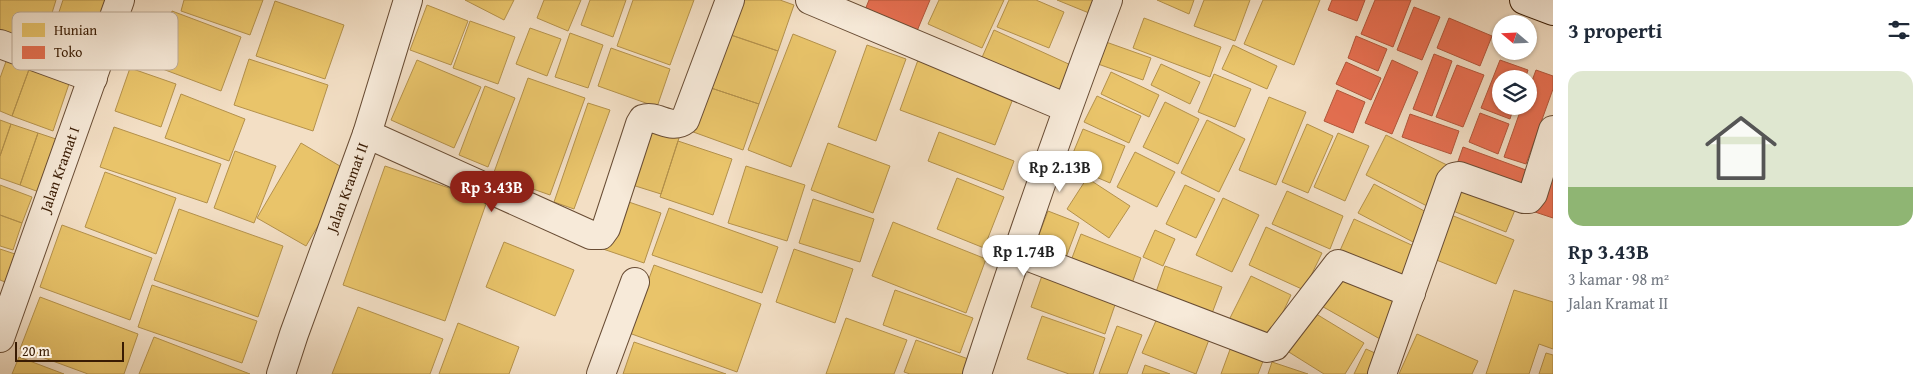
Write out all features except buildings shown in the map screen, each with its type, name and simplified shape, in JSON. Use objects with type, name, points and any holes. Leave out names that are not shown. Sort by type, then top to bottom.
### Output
[{"type":"street","name":"Jalan Kramat I","points":[[116,12],[120,0]]},
{"type":"street","name":"Jalan Kramat II","points":[[281,374],[367,134],[408,0]]},
{"type":"street","points":[[367,134],[591,235],[601,234],[606,228],[640,124],[643,119],[649,117],[673,124],[680,124],[685,120],[730,0]]},
{"type":"street","points":[[810,0],[1067,108]]},
{"type":"street","points":[[977,374],[1016,252],[1108,0]]},
{"type":"street","points":[[1524,0],[1553,11]]},
{"type":"street","points":[[0,44],[12,48]]},
{"type":"street","points":[[71,70],[93,78]]},
{"type":"street","name":"Jalan Kramat I","points":[[0,338],[96,70]]},
{"type":"street","points":[[1382,374],[1450,181],[1454,177],[1459,176],[1524,199],[1529,199],[1533,194],[1553,130]]},
{"type":"street","points":[[1016,252],[1267,348],[1275,346],[1338,264],[1411,293]]},
{"type":"street","points":[[601,374],[635,282]]}]
